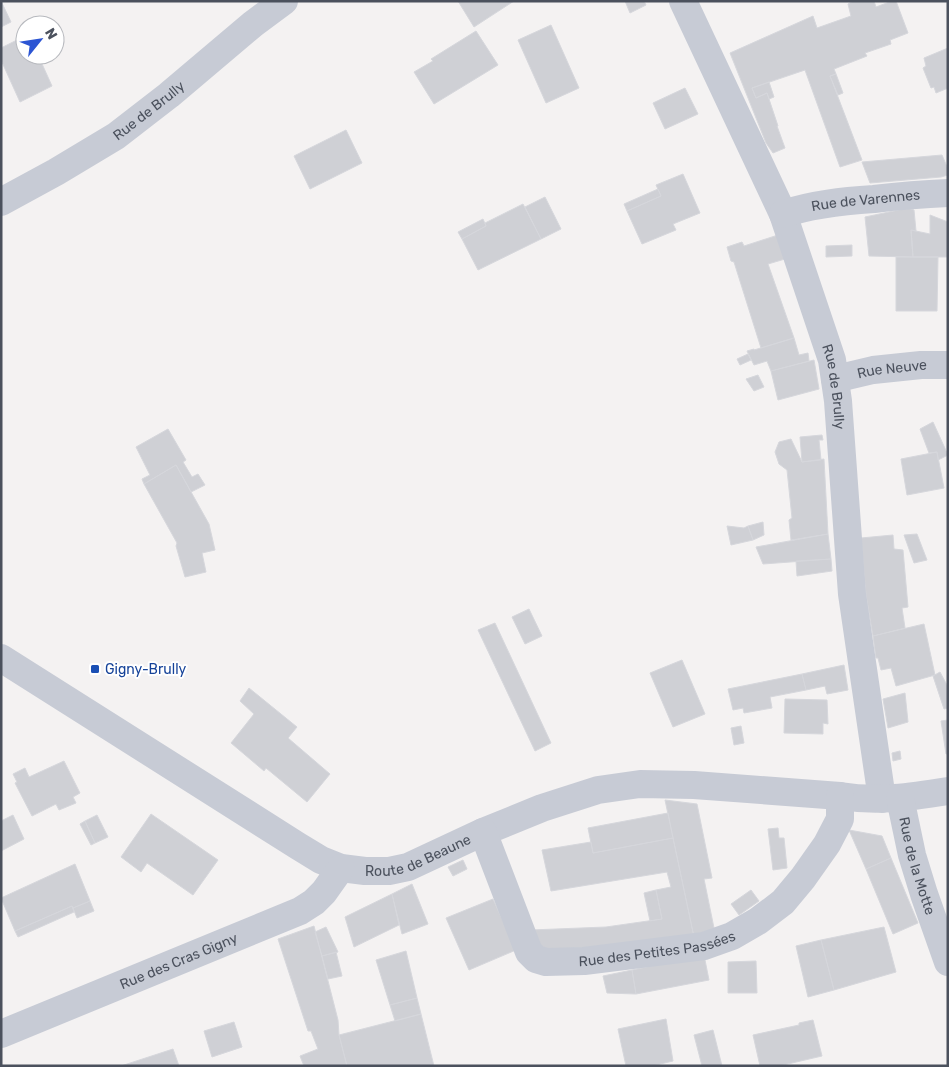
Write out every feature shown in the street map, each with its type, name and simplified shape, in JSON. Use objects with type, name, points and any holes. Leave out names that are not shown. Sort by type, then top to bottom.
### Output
[{"type":"street","name":"Rue de Brully","points":[[1,202],[116,136],[284,1]]},
{"type":"street","name":"Rue de Brully","points":[[683,1],[783,214],[832,360],[839,411],[852,594],[891,799]]},
{"type":"street","name":"Rue de Varennes","points":[[783,214],[797,209],[846,201],[948,193]]},
{"type":"street","name":"Rue Neuve","points":[[835,379],[874,370],[921,365],[948,365]]},
{"type":"street","name":"Route de Beaune","points":[[1,658],[298,846],[321,860],[341,868],[389,871],[408,867],[483,832],[542,808],[598,790],[640,784],[694,785],[858,799],[891,799],[948,791]]},
{"type":"street","name":"Rue des Petites Passées","points":[[483,832],[529,952],[536,959],[546,962],[584,961],[704,946],[732,936],[758,920],[783,902],[827,844],[840,819],[840,796]]},
{"type":"street","name":"Rue de la Motte","points":[[891,799],[948,962]]},
{"type":"street","name":"Rue des Cras Gigny","points":[[1,1034],[300,911],[314,902],[324,892],[341,868]]},
{"type":"building","points":[[1,1],[11,22],[1,27]]},
{"type":"building","points":[[458,1],[514,1],[474,27]]},
{"type":"building","points":[[625,1],[644,1],[646,5],[630,13]]},
{"type":"building","points":[[853,1],[874,1],[876,7],[896,1],[908,33],[890,40],[891,44],[865,53],[867,56],[834,69],[836,74],[830,76],[862,160],[840,167],[805,70],[752,88],[756,98],[767,93],[778,126],[785,148],[773,153],[766,143],[730,53],[813,16],[817,28],[851,16],[848,4]]},
{"type":"building","points":[[551,25],[579,88],[546,103],[518,40]]},
{"type":"building","points":[[476,31],[498,65],[434,104],[414,72]]},
{"type":"building","points":[[15,41],[15,65],[43,65],[52,86],[20,102],[1,60],[1,48]]},
{"type":"building","points":[[948,48],[948,88],[936,93],[934,87],[931,88],[923,68],[926,66],[924,58]]},
{"type":"building","points":[[836,74],[843,93],[838,95],[830,76]]},
{"type":"building","points":[[769,82],[774,97],[769,99],[767,93],[756,98],[752,88]]},
{"type":"building","points":[[685,88],[698,114],[665,129],[653,103]]},
{"type":"building","points":[[346,130],[362,163],[310,189],[294,156]]},
{"type":"building","points":[[942,155],[948,169],[948,175],[941,177],[870,183],[862,162]]},
{"type":"building","points":[[683,174],[700,213],[673,224],[676,230],[642,244],[627,211],[661,196],[656,185]]},
{"type":"building","points":[[658,189],[661,196],[627,211],[624,204]]},
{"type":"building","points":[[545,197],[561,229],[541,239],[525,207]]},
{"type":"building","points":[[523,204],[541,239],[478,270],[462,239],[486,226],[485,223]]},
{"type":"building","points":[[908,208],[914,210],[916,231],[911,230],[913,257],[869,256],[865,217]]},
{"type":"building","points":[[930,215],[948,222],[948,257],[913,257],[911,230],[930,234]]},
{"type":"building","points":[[483,219],[486,226],[462,239],[458,232]]},
{"type":"building","points":[[778,235],[785,259],[768,264],[794,338],[761,348],[734,262],[731,261],[727,247],[742,242],[744,246]]},
{"type":"building","points":[[852,245],[852,256],[826,257],[826,246]]},
{"type":"building","points":[[896,257],[938,257],[937,311],[896,311]]},
{"type":"building","points":[[794,338],[799,355],[808,353],[809,361],[771,371],[767,361],[754,365],[747,351],[754,350]]},
{"type":"building","points":[[748,354],[751,360],[740,365],[737,359]]},
{"type":"building","points":[[814,360],[819,389],[778,400],[771,371]]},
{"type":"building","points":[[758,375],[764,387],[754,391],[746,379]]},
{"type":"building","points":[[933,422],[948,455],[938,460],[937,452],[929,453],[920,429]]},
{"type":"building","points":[[168,429],[186,460],[183,462],[192,477],[198,474],[205,485],[191,492],[176,465],[144,484],[142,479],[150,475],[136,447]]},
{"type":"building","points":[[822,435],[823,440],[819,440],[821,460],[802,462],[800,437]]},
{"type":"building","points":[[791,439],[802,462],[824,459],[828,534],[791,540],[789,520],[792,518],[787,470],[779,464],[775,452],[779,442]]},
{"type":"building","points":[[937,452],[944,488],[907,495],[901,459]]},
{"type":"building","points":[[176,465],[209,524],[215,550],[202,553],[206,572],[185,577],[176,546],[177,543],[144,484]]},
{"type":"building","points":[[763,522],[764,535],[753,540],[748,526]]},
{"type":"building","points":[[727,526],[744,528],[748,526],[753,540],[731,545]]},
{"type":"building","points":[[828,534],[831,559],[763,564],[756,547]]},
{"type":"building","points":[[917,534],[927,560],[914,563],[904,535]]},
{"type":"building","points":[[893,535],[894,549],[903,550],[908,607],[902,608],[905,628],[873,636],[866,595],[861,538]]},
{"type":"building","points":[[831,559],[832,571],[797,576],[796,561]]},
{"type":"building","points":[[529,609],[542,636],[525,644],[512,617]]},
{"type":"building","points":[[495,623],[551,743],[535,751],[478,630]]},
{"type":"building","points":[[924,624],[935,675],[896,686],[891,668],[881,670],[878,658],[876,658],[873,636]]},
{"type":"building","points":[[682,660],[705,714],[673,727],[650,673]]},
{"type":"building","points":[[844,665],[848,690],[827,694],[825,686],[806,690],[802,674]]},
{"type":"building","points":[[940,672],[948,687],[948,708],[944,709],[933,676]]},
{"type":"building","points":[[802,674],[806,690],[770,697],[772,708],[744,713],[743,708],[733,710],[728,689]]},
{"type":"building","points":[[249,688],[297,727],[288,738],[330,774],[307,802],[266,768],[264,771],[231,743],[254,714],[240,701]]},
{"type":"building","points":[[905,693],[908,722],[888,728],[883,699]]},
{"type":"building","points":[[785,699],[827,700],[828,724],[823,723],[823,734],[784,733]]},
{"type":"building","points":[[948,720],[948,754],[946,754],[941,721]]},
{"type":"building","points":[[741,726],[744,743],[734,745],[731,728]]},
{"type":"building","points":[[900,751],[901,759],[893,761],[892,753]]},
{"type":"building","points":[[64,761],[80,793],[73,797],[76,803],[59,810],[56,804],[32,816],[15,783],[17,782],[13,774],[25,768],[29,777]]},
{"type":"building","points":[[665,800],[697,804],[712,878],[704,879],[714,928],[694,937]]},
{"type":"building","points":[[668,813],[673,838],[593,853],[588,828]]},
{"type":"building","points":[[151,814],[218,860],[193,895],[147,863],[141,872],[121,857]]},
{"type":"building","points":[[13,815],[24,839],[1,851],[1,821]]},
{"type":"building","points":[[97,815],[108,837],[95,843],[85,821]]},
{"type":"building","points":[[85,821],[95,843],[91,845],[80,824]]},
{"type":"building","points":[[778,828],[779,838],[784,838],[787,868],[773,870],[768,829]]},
{"type":"building","points":[[849,830],[882,836],[891,858],[866,869]]},
{"type":"building","points":[[673,838],[694,937],[596,949],[540,950],[531,930],[606,927],[662,919],[656,890],[671,887],[667,872],[551,891],[542,850],[591,842],[593,853]]},
{"type":"building","points":[[891,858],[918,923],[893,934],[866,869]]},
{"type":"building","points":[[463,860],[467,869],[453,876],[448,867]]},
{"type":"building","points":[[75,864],[90,901],[73,908],[72,906],[15,931],[1,898]]},
{"type":"building","points":[[412,884],[428,924],[402,934],[392,894]]},
{"type":"building","points":[[656,890],[662,919],[650,921],[644,893]]},
{"type":"building","points":[[751,890],[759,901],[739,915],[731,904]]},
{"type":"building","points":[[392,894],[399,925],[354,947],[345,917]]},
{"type":"building","points":[[493,899],[516,950],[469,970],[446,918]]},
{"type":"building","points":[[90,901],[94,911],[77,918],[73,908]]},
{"type":"building","points":[[72,906],[74,912],[18,937],[15,931]]},
{"type":"building","points":[[314,926],[338,1020],[339,1035],[347,1066],[304,1066],[300,1056],[318,1049],[311,1031],[308,1031],[278,939]]},
{"type":"building","points":[[326,927],[338,952],[322,956],[315,932]]},
{"type":"building","points":[[884,927],[896,972],[834,990],[821,940]]},
{"type":"building","points":[[821,940],[834,990],[808,997],[796,946]]},
{"type":"building","points":[[406,951],[417,998],[390,1005],[376,960]]},
{"type":"building","points":[[336,952],[342,976],[328,979],[322,956]]},
{"type":"building","points":[[704,955],[709,980],[636,994],[632,970]]},
{"type":"building","points":[[756,961],[757,993],[728,993],[728,962]]},
{"type":"building","points":[[632,970],[636,994],[607,993],[603,976]]},
{"type":"building","points":[[417,998],[421,1014],[395,1021],[390,1005]]},
{"type":"building","points":[[421,1014],[434,1066],[347,1066],[339,1035]]},
{"type":"building","points":[[666,1019],[673,1061],[652,1066],[626,1066],[618,1029]]},
{"type":"building","points":[[813,1020],[822,1056],[779,1066],[760,1066],[753,1035]]},
{"type":"building","points":[[234,1022],[242,1047],[212,1057],[204,1031]]},
{"type":"building","points":[[713,1030],[722,1066],[702,1066],[694,1035]]},
{"type":"building","points":[[173,1049],[179,1066],[121,1066]]},
{"type":"place","name":"Gigny-Brully","points":[[95,669]]}]
